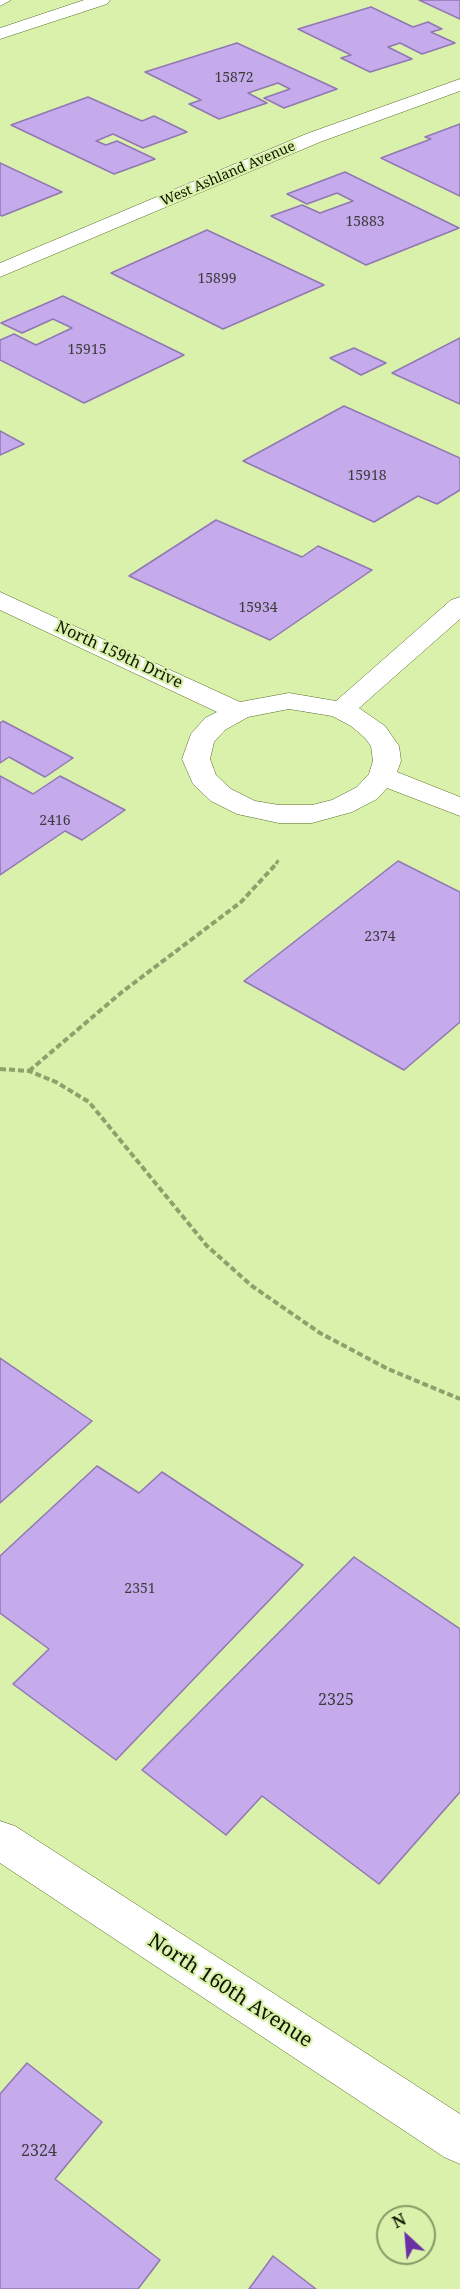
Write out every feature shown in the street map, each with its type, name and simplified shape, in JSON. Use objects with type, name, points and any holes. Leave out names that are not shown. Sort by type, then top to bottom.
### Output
[{"type":"street","points":[[0,34],[101,0]]},
{"type":"street","name":"West Ashland Avenue","points":[[0,271],[314,138],[460,85]]},
{"type":"street","name":"North 159th Drive","points":[[0,600],[238,711]]},
{"type":"street","points":[[341,710],[460,605]]},
{"type":"street","points":[[289,701],[341,710],[361,720],[375,732],[384,746],[387,761],[382,776],[367,793],[342,806],[312,814],[279,814],[238,804],[221,795],[203,778],[196,759],[201,740],[214,724],[238,711],[262,704],[289,701]]},
{"type":"street","points":[[382,776],[460,807]]},
{"type":"street","name":"North 160th Avenue","points":[[0,1840],[460,2141]]},
{"type":"path","points":[[29,1071],[122,992],[232,909],[274,868],[289,840],[279,814]]},
{"type":"path","points":[[0,1069],[29,1071],[56,1082],[89,1102],[207,1246],[252,1286],[320,1333],[388,1369],[460,1399]]},
{"type":"building","points":[[419,0],[460,0],[460,19]]},
{"type":"building","points":[[371,7],[413,27],[428,22],[442,29],[431,32],[455,43],[422,54],[400,43],[388,47],[412,59],[370,72],[341,58],[351,55],[298,29]]},
{"type":"building","points":[[237,43],[337,89],[284,108],[264,98],[290,89],[278,83],[248,93],[267,103],[219,119],[189,104],[201,100],[145,72]]},
{"type":"building","points":[[88,97],[142,121],[154,116],[187,132],[143,148],[113,134],[96,141],[106,145],[117,141],[155,159],[114,174],[11,125]]},
{"type":"building","points":[[460,124],[460,196],[381,158],[431,139],[425,137]]},
{"type":"building","points":[[0,163],[62,192],[2,216],[0,215]]},
{"type":"building","points":[[345,172],[459,228],[366,265],[271,216],[302,205],[320,213],[353,201],[337,193],[307,204],[287,194]]},
{"type":"building","points":[[207,230],[324,285],[223,329],[111,273]]},
{"type":"building","points":[[63,296],[184,355],[84,403],[0,360],[0,340],[14,334],[36,345],[72,328],[53,319],[22,333],[1,323]]},
{"type":"building","points":[[460,338],[460,404],[392,373]]},
{"type":"building","points":[[354,348],[386,363],[361,375],[330,358]]},
{"type":"building","points":[[344,406],[460,458],[460,490],[437,504],[418,496],[374,522],[243,461]]},
{"type":"building","points":[[0,431],[24,444],[0,455]]},
{"type":"building","points":[[216,520],[302,557],[318,546],[372,570],[270,640],[129,576]]},
{"type":"building","points":[[3,721],[73,758],[45,777],[9,757],[0,763],[0,723]]},
{"type":"building","points":[[0,776],[33,794],[60,776],[125,810],[82,840],[65,831],[0,875]]},
{"type":"building","points":[[398,861],[460,892],[460,1022],[404,1070],[244,981]]},
{"type":"building","points":[[0,1358],[92,1421],[0,1503]]},
{"type":"building","points":[[97,1466],[139,1493],[162,1472],[303,1565],[116,1760],[13,1684],[49,1649],[0,1613],[0,1556]]},
{"type":"building","points":[[354,1557],[460,1629],[460,1792],[379,1884],[262,1796],[226,1835],[142,1770]]},
{"type":"building","points":[[27,2063],[102,2122],[55,2179],[160,2260],[138,2289],[0,2289],[0,2094]]},
{"type":"building","points":[[273,2256],[316,2289],[249,2289]]}]
